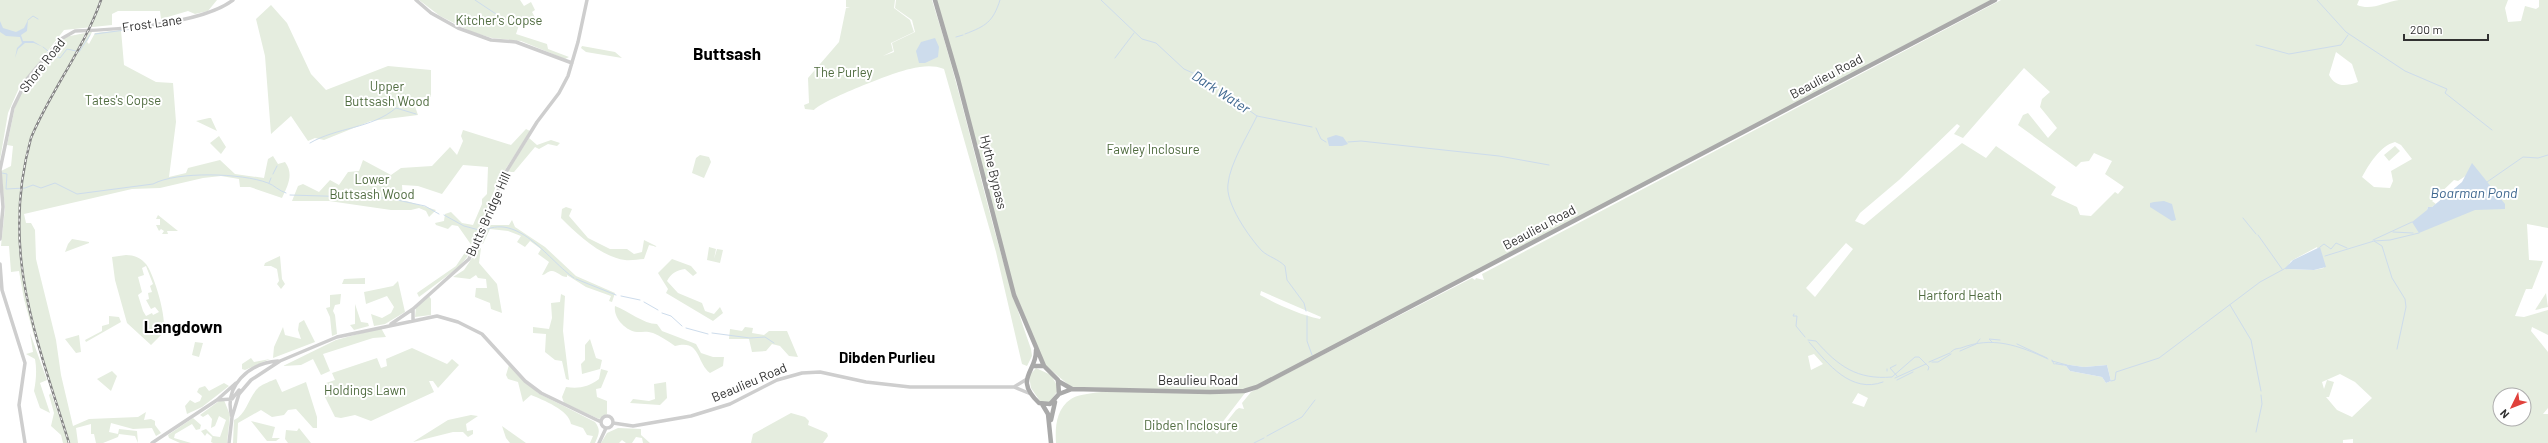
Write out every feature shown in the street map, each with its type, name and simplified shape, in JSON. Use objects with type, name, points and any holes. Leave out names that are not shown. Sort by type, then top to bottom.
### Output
[{"type":"main road","name":"Hythe Bypass","points":[[935,0],[960,86],[1014,295],[1044,366]]},
{"type":"main road","name":"Beaulieu Road","points":[[1059,394],[1072,389],[1210,392],[1244,391],[1259,386],[1995,0]]},
{"type":"main road","points":[[1036,347],[1033,366],[1028,372],[1027,380],[1032,394],[1042,404],[1048,414],[1051,443]]},
{"type":"main road","points":[[1033,366],[1044,366],[1058,380],[1072,389]]},
{"type":"main road","points":[[1050,426],[1054,402],[1059,394],[1058,380]]},
{"type":"main road","points":[[1042,404],[1054,402]]},
{"type":"street","name":"Frost Lane","points":[[67,34],[192,17],[215,11],[233,0]]},
{"type":"street","points":[[416,0],[431,13],[458,28],[491,40],[516,42],[572,63]]},
{"type":"street","name":"Butts Bridge Hill","points":[[386,326],[413,309],[469,259],[506,172],[559,93],[572,63],[587,0]]},
{"type":"street","name":"Shore Road","points":[[0,239],[3,207],[0,170],[13,108],[27,79],[67,34]]},
{"type":"street","points":[[0,264],[2,290],[25,363],[19,405],[25,443]]},
{"type":"street","points":[[413,309],[413,321]]},
{"type":"street","points":[[152,443],[217,400],[254,369],[280,361],[338,337],[440,316],[469,327],[482,334],[525,381],[541,393],[600,422],[606,428]]},
{"type":"street","points":[[217,400],[229,400],[251,380],[280,361]]},
{"type":"street","points":[[254,369],[258,375]]},
{"type":"street","name":"Beaulieu Road","points":[[600,422],[603,417],[609,416],[613,423],[633,426],[691,416],[730,404],[777,380],[802,373],[820,372],[866,382],[910,387],[1014,387],[1032,394]]},
{"type":"street","points":[[229,443],[232,417],[239,394],[251,380]]},
{"type":"street","name":"Beaulieu Road","points":[[1014,387],[1027,380]]},
{"type":"street","points":[[232,417],[229,400],[236,383]]},
{"type":"street","points":[[599,443],[606,428],[613,423]]},
{"type":"green space","points":[[0,0],[217,0],[208,11],[195,14],[188,11],[161,19],[160,11],[118,11],[112,14],[112,25],[64,30],[19,88],[8,113],[0,160]]},
{"type":"green space","name":"Kitcher's Copse","points":[[419,0],[520,0],[524,6],[531,2],[535,10],[532,12],[538,23],[531,19],[521,19],[516,34],[547,44],[548,49],[569,57],[565,59],[521,41],[492,38],[472,32],[440,16]]},
{"type":"green space","name":"The Purley","points":[[846,0],[895,0],[894,8],[910,20],[914,32],[891,43],[893,51],[883,56],[894,52],[892,43],[915,32],[912,20],[895,8],[896,0],[932,0],[957,87],[1003,263],[1031,349],[1032,356],[1027,366],[1022,364],[996,252],[944,69],[928,66],[902,71],[844,93],[820,105],[814,110],[805,109],[804,105],[809,103],[808,78],[839,42],[846,8],[850,7],[846,7]]},
{"type":"green space","name":"Fawley Inclosure","points":[[936,0],[1991,0],[1267,381],[1247,389],[1224,391],[1071,387],[1045,365],[1014,290]],"holes":[[[1261,291],[1321,317],[1320,319],[1289,309],[1260,295]]]},
{"type":"green space","points":[[2001,0],[2359,0],[2357,5],[2362,7],[2373,7],[2399,0],[2508,0],[2505,8],[2508,22],[2521,21],[2525,6],[2536,9],[2539,7],[2539,0],[2548,0],[2548,228],[2527,224],[2529,260],[2543,261],[2532,289],[2526,289],[2515,316],[2524,317],[2548,310],[2548,335],[2532,327],[2531,331],[2548,352],[2548,408],[2543,414],[2548,414],[2548,443],[2353,443],[2353,439],[2343,440],[2343,443],[1056,443],[1056,425],[1059,413],[1071,399],[1083,395],[1103,392],[1154,390],[1245,393],[1215,432],[1217,434],[1236,410],[1239,408],[1244,409],[1242,403],[1251,392],[1472,278],[1475,280],[1476,278],[1484,280],[1482,274]],"holes":[[[2336,52],[2352,64],[2358,82],[2342,85],[2338,84],[2329,75]],[[2024,68],[2050,92],[2042,99],[2040,107],[2057,128],[2048,138],[2028,113],[2023,115],[2018,125],[2076,167],[2081,162],[2089,161],[2094,153],[2112,161],[2105,174],[2124,187],[2118,194],[2115,192],[2091,216],[2080,215],[2077,207],[2051,195],[2056,187],[1996,146],[1986,158],[1962,143],[1864,225],[1855,221],[1860,213],[1899,180],[1957,124],[1960,126],[1954,134],[1963,138]],[[2395,142],[2401,145],[2412,159],[2391,171],[2393,181],[2390,188],[2374,187],[2362,177],[2372,161],[2384,147]],[[2473,171],[2422,226],[2428,207],[2432,207],[2436,204],[2432,201],[2454,180],[2458,181]],[[1846,243],[1853,249],[1815,297],[1806,288]],[[2317,247],[2324,268],[2314,270],[2286,269],[2291,261]],[[1814,354],[1823,364],[1811,370],[1808,356]],[[2055,363],[2084,367],[2107,365],[2111,381],[2106,383],[2102,377],[2070,371],[2066,366]],[[2340,374],[2355,382],[2372,398],[2352,417],[2337,410],[2326,397],[2329,397],[2334,382],[2327,380],[2324,389],[2322,382]],[[1858,393],[1868,398],[1864,407],[1852,403]]]},
{"type":"green space","name":"Upper Buttsash Wood","points":[[271,5],[287,23],[311,74],[326,90],[388,66],[431,70],[431,97],[412,98],[418,115],[371,121],[324,140],[315,138],[308,141],[291,116],[271,134],[265,56],[256,19]]},
{"type":"green space","name":"Tates's Copse","points":[[121,30],[124,65],[156,82],[173,83],[176,122],[169,177],[186,173],[188,168],[220,160],[235,174],[264,178],[268,159],[273,156],[278,164],[285,162],[288,166],[290,175],[282,198],[250,187],[240,187],[239,179],[221,176],[203,178],[160,188],[132,189],[24,214],[26,223],[31,223],[35,230],[36,259],[56,340],[61,375],[73,426],[89,419],[138,417],[146,412],[144,420],[151,419],[155,421],[155,425],[161,433],[156,436],[152,428],[133,429],[111,423],[109,432],[118,434],[119,429],[137,431],[138,443],[135,436],[119,434],[118,437],[103,443],[96,443],[94,434],[91,434],[91,424],[76,428],[78,443],[70,443],[34,336],[24,299],[19,271],[11,272],[9,246],[1,246],[5,208],[1,171],[11,166],[13,146],[7,145],[15,107],[21,92],[65,37],[85,33],[82,40],[84,41],[89,32],[92,32],[87,42],[89,44],[95,33]]},
{"type":"green space","points":[[582,46],[615,52],[622,58],[586,52],[581,48]]},
{"type":"green space","points":[[209,118],[211,118],[217,131],[196,121]]},
{"type":"green space","name":"Lower Buttsash Wood","points":[[526,129],[530,131],[498,181],[472,246],[458,226],[452,225],[448,229],[436,225],[435,223],[444,221],[445,214],[451,212],[462,223],[473,225],[482,204],[482,199],[487,194],[488,167],[463,165],[442,194],[418,186],[402,185],[403,200],[436,210],[429,217],[426,211],[419,208],[411,210],[391,210],[329,201],[292,201],[298,186],[303,184],[319,192],[330,180],[339,185],[348,172],[359,171],[363,160],[391,175],[401,168],[432,166],[450,147],[457,155],[463,141],[461,136],[463,130],[511,145]]},
{"type":"green space","points":[[219,136],[226,147],[221,154],[210,143]]},
{"type":"green space","points":[[529,138],[537,145],[551,140],[560,143],[557,146],[548,144],[539,149],[535,147],[514,172],[508,171]]},
{"type":"green space","points":[[2395,146],[2400,151],[2389,161],[2384,155]]},
{"type":"green space","points":[[700,155],[709,157],[711,162],[704,178],[692,173],[696,158]]},
{"type":"green space","points":[[492,207],[496,209],[488,225],[509,225],[512,220],[515,227],[545,247],[576,276],[615,293],[612,302],[609,301],[611,296],[586,287],[567,275],[567,277],[565,277],[550,271],[542,275],[549,262],[538,254],[541,249],[530,241],[525,247],[517,242],[521,236],[508,231],[490,229],[483,244],[480,241]]},
{"type":"green space","points":[[566,207],[572,209],[569,216],[588,238],[610,249],[627,249],[634,254],[642,252],[644,240],[658,247],[649,245],[644,259],[625,260],[616,258],[598,250],[582,238],[561,218],[562,209]]},
{"type":"green space","points":[[158,215],[178,231],[167,231],[168,234],[162,234],[164,231],[161,229],[159,231],[156,225],[160,225],[160,219],[156,219]]},
{"type":"green space","points":[[72,239],[89,242],[89,243],[65,252]]},
{"type":"green space","points":[[709,247],[716,249],[714,259],[717,249],[723,250],[720,263],[707,260]]},
{"type":"green space","points":[[468,248],[471,252],[459,267],[419,297],[417,293],[456,266]]},
{"type":"green space","points":[[478,248],[481,248],[479,263],[497,284],[502,313],[491,309],[490,303],[475,297],[476,288],[487,288],[486,279],[478,278],[476,275],[470,279],[453,277],[464,270],[474,255],[474,260]]},
{"type":"green space","points":[[126,255],[137,257],[146,264],[153,277],[162,308],[164,327],[163,333],[151,345],[127,323],[115,280],[112,257]],"holes":[[[146,266],[153,284],[150,286],[152,292],[148,293],[149,299],[146,300],[151,309],[155,307],[159,312],[146,316],[138,295],[142,292],[138,277],[144,275],[142,268]]]},
{"type":"green space","points":[[280,256],[282,279],[285,284],[281,289],[277,284],[279,281],[277,269],[271,266],[264,266],[265,263]]},
{"type":"green space","points":[[672,259],[691,266],[697,273],[693,276],[685,269],[679,270],[674,272],[667,281],[678,293],[702,303],[705,311],[714,314],[720,307],[723,313],[713,321],[666,293],[668,289],[658,273]]},
{"type":"green space","points":[[365,278],[365,284],[342,284],[344,279]]},
{"type":"green space","points":[[398,281],[405,312],[385,324],[374,326],[371,314],[382,318],[391,313],[394,307],[387,296],[366,304],[364,292],[393,286]]},
{"type":"green space","points":[[2546,293],[2548,307],[2535,310]]},
{"type":"green space","points":[[341,294],[340,304],[335,305],[333,311],[335,315],[337,334],[332,336],[330,317],[326,308],[330,307],[330,295]]},
{"type":"green space","points":[[561,294],[565,296],[563,331],[569,380],[566,379],[562,361],[555,360],[545,352],[546,334],[533,333],[533,327],[549,329],[552,318],[551,303],[560,302]]},
{"type":"green space","points":[[429,296],[431,299],[431,315],[415,317],[416,307]]},
{"type":"green space","points":[[355,304],[361,322],[368,323],[369,326],[354,330],[350,325],[355,324]]},
{"type":"green space","points":[[615,306],[641,320],[657,324],[662,331],[696,344],[701,353],[713,357],[724,357],[723,366],[710,373],[694,349],[689,346],[675,346],[653,333],[637,332],[629,329],[618,319]]},
{"type":"green space","points":[[109,316],[119,317],[121,322],[86,342],[85,340],[102,331],[102,326],[109,324]]},
{"type":"green space","points":[[304,320],[315,342],[273,358],[274,347],[283,327],[285,335],[301,339],[298,330],[299,323]]},
{"type":"green space","points":[[745,327],[753,328],[752,333],[764,335],[769,331],[787,331],[798,357],[789,356],[780,346],[772,344],[766,351],[752,352],[749,339],[729,339],[730,329],[742,331]]},
{"type":"green space","points":[[381,328],[386,337],[373,338],[323,354],[330,371],[321,375],[313,359],[301,365],[283,366],[336,340]]},
{"type":"green space","points":[[30,333],[47,380],[40,383],[50,413],[40,408],[34,391],[36,375],[35,359],[26,354],[33,352]]},
{"type":"green space","points":[[79,335],[81,352],[76,353],[65,339]]},
{"type":"green space","points":[[590,339],[596,358],[602,360],[600,369],[582,374],[581,364],[585,360],[585,345]]},
{"type":"green space","points":[[195,342],[203,343],[199,357],[192,355]]},
{"type":"green space","name":"Holdings Lawn","points":[[412,348],[447,364],[452,359],[459,365],[438,388],[433,381],[429,381],[434,392],[371,421],[355,415],[341,418],[335,417],[325,397],[326,383],[335,380],[332,373],[377,358],[381,368],[387,366],[386,359]]},
{"type":"green space","points":[[251,358],[254,362],[270,359],[245,370],[242,369],[242,364]]},
{"type":"green space","points":[[509,365],[538,393],[595,422],[599,432],[595,443],[590,443],[593,436],[587,435],[583,428],[571,424],[566,414],[555,406],[531,395],[523,402],[518,382],[508,379],[506,375]]},
{"type":"green space","points":[[1036,368],[1051,375],[1059,389],[1049,403],[1040,401],[1031,388],[1029,376]]},
{"type":"green space","points":[[601,369],[608,371],[601,388],[596,389],[597,397],[607,401],[607,414],[599,419],[564,403],[562,397],[566,387],[575,388],[591,384],[599,379]]},
{"type":"green space","points":[[112,371],[117,376],[111,391],[97,379]]},
{"type":"green space","points":[[276,379],[282,392],[306,382],[317,417],[317,428],[313,428],[296,409],[288,410],[284,415],[272,417],[261,410],[238,423],[237,443],[233,443],[234,420],[242,414],[255,391],[259,387]]},
{"type":"green space","points":[[666,382],[667,398],[660,405],[630,403],[633,399],[649,401],[655,399],[654,384]]},
{"type":"green space","points":[[224,383],[229,386],[202,407],[187,414],[185,406],[190,400],[195,403],[200,401],[202,396],[197,392],[199,388],[205,386],[209,391]]},
{"type":"green space","points":[[51,393],[68,443],[63,443],[61,435],[51,426],[54,413],[49,395]]},
{"type":"green space","points":[[224,400],[230,415],[227,443],[213,443],[211,442],[212,437],[207,433],[205,436],[201,431],[206,429],[213,436],[220,437],[226,420],[219,416],[215,426],[211,428],[212,419],[208,414],[203,417],[200,415],[219,401]]},
{"type":"green space","points":[[791,413],[805,417],[809,421],[808,425],[827,433],[828,436],[823,443],[751,443],[753,434]]},
{"type":"green space","points":[[471,415],[478,416],[466,424],[467,431],[473,430],[473,434],[468,437],[463,432],[453,432],[413,442],[448,420]]},
{"type":"green space","points":[[193,418],[201,425],[200,429],[196,430],[192,424],[175,434],[174,438],[191,443],[180,443],[169,438],[168,435]]},
{"type":"green space","points":[[251,421],[275,427],[272,438],[280,438],[276,441],[267,441]]},
{"type":"green space","points":[[502,426],[526,443],[510,443],[506,438]]},
{"type":"green space","points":[[299,428],[311,443],[288,443],[285,439],[286,430],[297,431]]},
{"type":"green space","points":[[618,428],[641,429],[641,435],[650,443],[643,443],[642,438],[636,437],[632,443],[626,443],[622,440],[619,443],[601,443],[607,433]]},
{"type":"water","points":[[28,20],[27,31],[21,35],[23,41],[33,41],[43,47],[34,43],[25,43],[18,49],[15,58],[17,48],[22,43],[20,37],[6,36],[0,32],[0,21],[3,28],[16,32],[24,28]]},
{"type":"water","points":[[935,38],[939,47],[938,57],[925,63],[919,63],[916,51],[921,42]]},
{"type":"water","points":[[1336,135],[1343,137],[1348,144],[1342,146],[1329,146],[1327,138]]},
{"type":"water","name":"Boarman Pond","points":[[2472,163],[2505,204],[2505,209],[2475,210],[2419,233],[2412,222],[2427,210],[2428,207],[2432,207],[2462,182]]},
{"type":"water","points":[[2164,201],[2172,204],[2176,220],[2172,221],[2150,207],[2150,203]]},
{"type":"water","points":[[2320,247],[2326,267],[2314,270],[2284,269],[2293,260]]},
{"type":"water","points":[[2054,364],[2084,367],[2107,365],[2111,381],[2106,383],[2102,377],[2070,371],[2066,366]]},
{"type":"waterway","points":[[475,0],[499,16]]},
{"type":"waterway","points":[[965,34],[983,26],[988,22],[995,13],[1000,0]]},
{"type":"waterway","name":"Dark Water","points":[[1101,0],[1142,39],[1156,43],[1184,69],[1204,78],[1257,116],[1312,127]]},
{"type":"waterway","points":[[2317,0],[2346,32],[2405,71],[2447,89],[2445,93],[2492,130]]},
{"type":"waterway","points":[[28,20],[33,16],[38,19]]},
{"type":"waterway","points":[[95,34],[148,27]]},
{"type":"waterway","points":[[1115,58],[1134,33]]},
{"type":"waterway","points":[[79,52],[90,35]]},
{"type":"waterway","points":[[956,37],[963,35]]},
{"type":"waterway","points":[[2256,45],[2289,54],[2341,45],[2348,35]]},
{"type":"waterway","points":[[43,47],[48,51]]},
{"type":"waterway","points":[[52,54],[60,58],[67,49],[76,51]]},
{"type":"waterway","points":[[310,143],[331,134],[376,120],[396,108],[416,114]]},
{"type":"waterway","name":"Dark Water","points":[[1257,116],[1240,149],[1229,176],[1228,192],[1230,201],[1245,229],[1262,251],[1285,266],[1287,280],[1304,303],[1306,311]]},
{"type":"waterway","points":[[1316,128],[1321,139],[1326,142]]},
{"type":"waterway","points":[[1348,142],[1361,141],[1499,156],[1549,165]]},
{"type":"waterway","points":[[2487,182],[2523,157],[2538,158],[2548,155]]},
{"type":"waterway","points":[[273,174],[277,166]]},
{"type":"waterway","points":[[2,173],[7,174],[6,189],[25,188],[33,185],[41,188],[55,183],[77,194],[153,184],[177,177],[193,175],[227,175],[257,180],[270,184],[286,193]]},
{"type":"waterway","points":[[269,183],[271,178]]},
{"type":"waterway","points":[[290,195],[388,198],[425,206],[439,214]]},
{"type":"waterway","points":[[444,215],[464,226],[479,230]]},
{"type":"waterway","points":[[2243,218],[2256,234]]},
{"type":"waterway","points":[[2373,240],[2412,222]]},
{"type":"waterway","points":[[485,230],[498,227],[510,228],[522,234],[544,251],[574,278]]},
{"type":"waterway","points":[[2393,232],[2413,233]]},
{"type":"waterway","points":[[2397,349],[2406,307],[2405,299],[2392,278],[2382,246],[2374,241],[2390,240],[2419,233]]},
{"type":"waterway","points":[[2258,235],[2282,269]]},
{"type":"waterway","points":[[2325,256],[2374,241]]},
{"type":"waterway","points":[[2320,247],[2324,244],[2331,249],[2336,243],[2347,248]]},
{"type":"waterway","points":[[2111,381],[2115,380],[2116,372],[2159,358],[2260,282],[2284,269]]},
{"type":"waterway","points":[[576,279],[616,295]]},
{"type":"waterway","points":[[621,296],[640,300]]},
{"type":"waterway","points":[[644,302],[658,310]]},
{"type":"waterway","points":[[2230,305],[2251,340],[2261,391]]},
{"type":"waterway","points":[[662,313],[671,316],[682,326]]},
{"type":"waterway","points":[[1794,314],[1793,316],[1797,316],[1796,326],[1805,337]]},
{"type":"waterway","name":"Dark Water","points":[[1307,316],[1307,341],[1312,355]]},
{"type":"waterway","points":[[686,328],[708,334]]},
{"type":"waterway","points":[[712,333],[750,338],[765,337],[774,343]]},
{"type":"waterway","points":[[1960,351],[1976,344],[1980,339]]},
{"type":"waterway","points":[[1992,342],[1989,339],[2000,340]]},
{"type":"waterway","points":[[1808,340],[1816,341],[1832,358],[1849,370],[1858,374],[1892,377],[1915,357],[1919,357],[1929,367],[1928,370]]},
{"type":"waterway","points":[[1809,342],[1841,375],[1861,384],[1871,385],[1883,382]]},
{"type":"waterway","points":[[1951,352],[1955,349],[1972,344],[1994,343],[2015,346],[2048,359]]},
{"type":"waterway","points":[[2017,344],[2047,358]]},
{"type":"waterway","points":[[1929,362],[1950,353]]},
{"type":"waterway","points":[[1932,362],[1938,362],[1951,354]]},
{"type":"waterway","points":[[2052,360],[2054,364]]},
{"type":"waterway","points":[[2052,361],[2067,365]]},
{"type":"waterway","points":[[1895,378],[1926,364]]},
{"type":"waterway","points":[[1896,365],[1890,368],[1897,376]]},
{"type":"waterway","points":[[1897,380],[1913,372]]},
{"type":"waterway","points":[[2256,432],[2262,404],[2261,395]]},
{"type":"waterway","points":[[1267,436],[1302,417],[1315,400]]},
{"type":"waterway","points":[[1254,443],[1264,438]]},
{"type":"railway","points":[[69,443],[34,329],[26,293],[21,256],[19,218],[22,179],[31,138],[48,103],[77,53],[101,0]]},
{"type":"district","name":"Buttsash","points":[[727,54]]},
{"type":"district","name":"Langdown","points":[[183,327]]},
{"type":"district","name":"Dibden Purlieu","points":[[887,358]]},
{"type":"park label","name":"Hartford Heath","points":[[1960,295]]},
{"type":"park label","name":"Dibden Inclosure","points":[[1191,425]]}]
